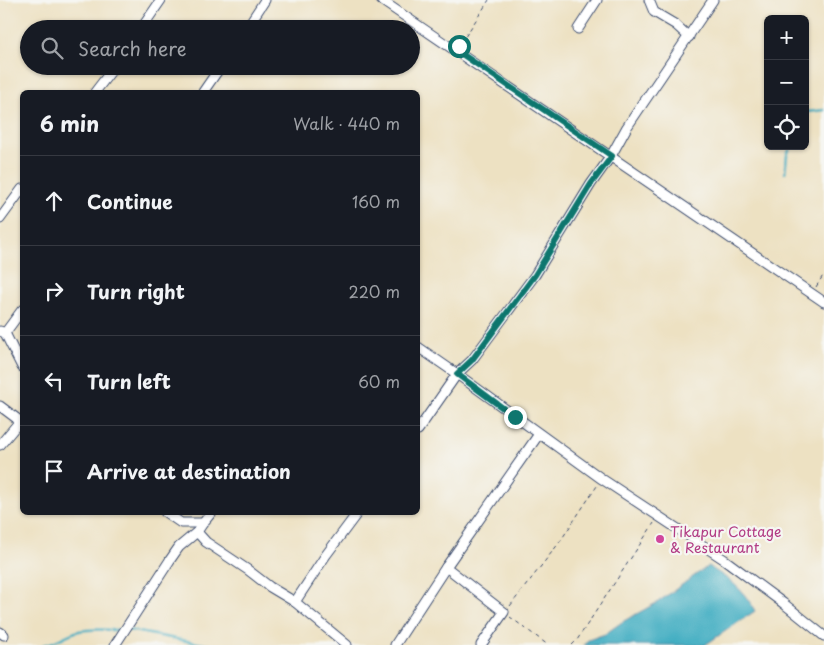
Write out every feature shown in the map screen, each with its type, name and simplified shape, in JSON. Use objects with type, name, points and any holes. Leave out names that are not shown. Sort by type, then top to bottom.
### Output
[{"type":"street","points":[[147,20],[161,0]]},
{"type":"street","points":[[252,20],[265,0]]},
{"type":"street","points":[[381,0],[411,20]]},
{"type":"street","points":[[578,30],[597,0]]},
{"type":"street","points":[[649,0],[654,12],[676,25],[689,37]]},
{"type":"street","points":[[420,427],[457,374],[472,360],[535,275],[591,184],[612,156],[627,127],[714,0]]},
{"type":"street","points":[[420,26],[824,302]]},
{"type":"street","points":[[96,90],[107,75]]},
{"type":"street","points":[[204,90],[215,75]]},
{"type":"street","points":[[0,219],[20,192]]},
{"type":"street","points":[[20,312],[2,332],[20,364]]},
{"type":"street","points":[[420,349],[602,479],[726,560],[824,636]]},
{"type":"street","points":[[0,406],[20,421]]},
{"type":"street","points":[[0,445],[20,423]]},
{"type":"street","points":[[395,645],[539,434]]},
{"type":"street","points":[[169,515],[181,523],[203,523]]},
{"type":"street","points":[[115,645],[179,547],[197,532],[210,515]]},
{"type":"street","points":[[295,602],[356,515]]},
{"type":"street","points":[[197,532],[206,542],[270,587],[295,602],[347,645]]},
{"type":"street","points":[[446,568],[504,612],[481,645]]},
{"type":"path","points":[[456,50],[489,0]]},
{"type":"path","points":[[812,294],[824,274]]},
{"type":"path","points":[[548,645],[504,612],[559,543],[602,479]]},
{"type":"path","points":[[572,645],[604,600],[658,516]]},
{"type":"water","points":[[708,566],[735,585],[755,611],[705,645],[584,645],[588,640],[605,634],[658,602]]},
{"type":"waterway","points":[[809,112],[824,110]]},
{"type":"waterway","points":[[785,173],[789,150]]},
{"type":"waterway","points":[[43,645],[79,631],[94,629],[119,630]]},
{"type":"waterway","points":[[128,630],[208,645]]},
{"type":"place","name":"Tikapur Cottage & Restaurant","points":[[660,539]]},
{"type":"route","points":[[459,46],[456,50],[612,156],[591,184],[535,275],[472,360],[457,374],[515,417]]}]
